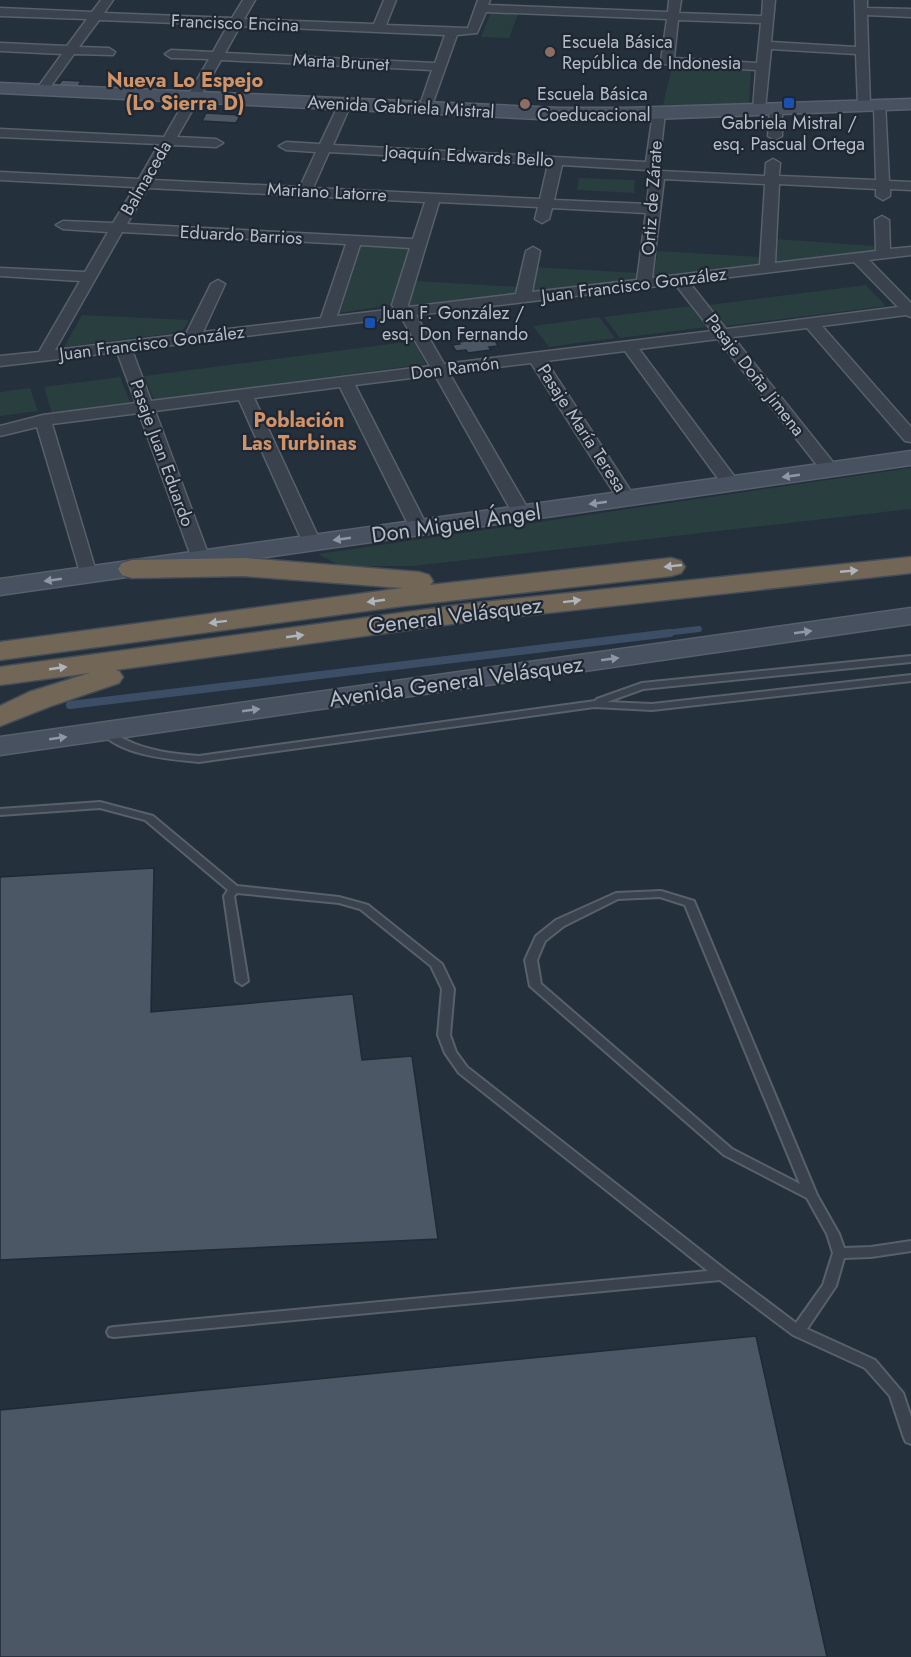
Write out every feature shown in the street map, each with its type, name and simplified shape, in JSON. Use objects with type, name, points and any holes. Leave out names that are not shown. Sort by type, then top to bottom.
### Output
[{"type":"highway","name":"General Velásquez","points":[[0,651],[642,570],[911,544]]},
{"type":"highway","name":"General Velásquez","points":[[0,676],[590,599],[911,565]]},
{"type":"highway","points":[[132,569],[244,567],[427,581],[508,579],[642,570]]},
{"type":"highway","points":[[0,638],[162,629]]},
{"type":"highway","points":[[0,717],[85,684],[237,644]]},
{"type":"main road","name":"Avenida Gabriela Mistral","points":[[0,88],[560,114],[659,113],[911,104]]},
{"type":"main road","name":"Don Miguel Ángel","points":[[0,587],[911,458]]},
{"type":"main road","name":"Avenida General Velásquez","points":[[0,746],[911,616]]},
{"type":"street","points":[[3,13],[16,0]]},
{"type":"street","points":[[42,90],[107,0]]},
{"type":"street","name":"Balmaceda","points":[[44,356],[249,0]]},
{"type":"street","points":[[378,29],[390,0]]},
{"type":"street","points":[[675,0],[667,60],[669,62],[763,67]]},
{"type":"street","points":[[769,0],[763,67],[768,109],[775,136]]},
{"type":"street","points":[[482,4],[767,20]]},
{"type":"street","name":"Francisco Encina","points":[[3,13],[470,32],[482,4]]},
{"type":"street","points":[[883,190],[863,51],[862,5],[911,13]]},
{"type":"street","points":[[425,108],[452,32]]},
{"type":"street","points":[[765,45],[863,51]]},
{"type":"street","points":[[0,47],[109,52]]},
{"type":"street","name":"Marta Brunet","points":[[171,54],[440,66]]},
{"type":"street","points":[[305,191],[345,104]]},
{"type":"street","name":"Ortiz de Zárate","points":[[644,284],[654,209],[654,170],[659,113]]},
{"type":"street","points":[[0,132],[216,143]]},
{"type":"street","name":"Joaquín Edwards Bello","points":[[286,146],[556,161],[883,190],[911,186]]},
{"type":"street","points":[[542,219],[556,161]]},
{"type":"street","points":[[767,268],[773,163]]},
{"type":"street","name":"Mariano Latorre","points":[[0,176],[654,209]]},
{"type":"street","points":[[433,198],[400,305],[410,318],[522,514]]},
{"type":"street","points":[[882,220],[883,254]]},
{"type":"street","name":"Eduardo Barrios","points":[[63,225],[418,244]]},
{"type":"street","points":[[327,322],[354,241]]},
{"type":"street","points":[[523,298],[534,251]]},
{"type":"street","name":"Juan Francisco González","points":[[0,361],[911,251]]},
{"type":"street","points":[[858,258],[910,311]]},
{"type":"street","points":[[0,272],[89,277]]},
{"type":"street","name":"Pasaje Doña Jimena","points":[[680,279],[830,470]]},
{"type":"street","points":[[192,338],[218,284]]},
{"type":"street","name":"Don Ramón","points":[[0,431],[43,420],[910,311]]},
{"type":"street","points":[[811,323],[911,437]]},
{"type":"street","name":"Pasaje Juan Eduardo","points":[[123,346],[201,559]]},
{"type":"street","points":[[629,346],[731,484]]},
{"type":"street","name":"Pasaje María Teresa","points":[[536,358],[627,499]]},
{"type":"street","points":[[345,382],[419,528]]},
{"type":"street","points":[[245,395],[312,543]]},
{"type":"street","points":[[43,420],[88,575]]},
{"type":"lane","points":[[594,704],[642,686],[911,659]]},
{"type":"lane","points":[[104,731],[116,741],[171,757],[199,759],[594,704],[652,707],[911,678]]},
{"type":"lane","points":[[0,812],[100,805],[149,818],[234,889],[339,900],[364,907],[436,964],[448,989],[444,1035],[451,1053],[463,1070],[722,1275],[798,1330],[870,1364],[896,1393],[911,1438]]},
{"type":"lane","points":[[234,889],[229,896],[242,981]]},
{"type":"lane","points":[[798,1330],[828,1286],[839,1253],[833,1234],[812,1195],[690,903],[661,894],[616,896],[560,923],[540,939],[531,960],[536,986],[728,1152],[812,1195]]},
{"type":"lane","points":[[839,1253],[871,1252],[911,1246]]},
{"type":"lane","points":[[114,1332],[722,1275]]},
{"type":"green space","points":[[491,12],[518,14],[509,38],[481,37]]},
{"type":"green space","points":[[672,67],[751,71],[749,104],[663,105]]},
{"type":"green space","points":[[579,178],[635,180],[634,193],[577,190]]},
{"type":"green space","points":[[775,239],[876,246],[876,252],[772,265]]},
{"type":"green space","points":[[361,245],[411,247],[390,305],[340,313]]},
{"type":"green space","points":[[658,251],[760,257],[759,264],[653,277]]},
{"type":"green space","points":[[535,267],[637,273],[636,280],[528,293]]},
{"type":"green space","points":[[416,281],[519,287],[517,294],[406,308]]},
{"type":"green space","points":[[866,285],[886,306],[726,326],[709,305]]},
{"type":"green space","points":[[690,306],[707,327],[620,338],[604,317]]},
{"type":"green space","points":[[82,315],[189,320],[182,332],[64,347]]},
{"type":"green space","points":[[599,317],[615,338],[549,347],[533,326]]},
{"type":"green space","points":[[413,341],[426,364],[154,400],[144,376]]},
{"type":"green space","points":[[120,377],[130,402],[52,413],[44,387]]},
{"type":"green space","points":[[30,388],[38,411],[0,416],[0,392]]},
{"type":"green space","points":[[911,468],[911,509],[413,566],[341,566],[318,554]]},
{"type":"building","points":[[62,80],[81,81],[77,88],[57,87]]},
{"type":"building","points":[[206,113],[241,115],[236,123],[202,121]]},
{"type":"building","points":[[486,338],[487,340],[494,339],[498,346],[489,347],[491,350],[468,353],[466,350],[456,351],[452,345],[460,344],[459,342]]},
{"type":"building","points":[[154,868],[151,1012],[353,994],[362,1060],[412,1056],[438,1239],[0,1260],[0,877]]},
{"type":"building","points":[[756,1336],[827,1657],[0,1657],[0,1410]]},
{"type":"waterway","points":[[657,634],[699,629]]},
{"type":"waterway","points":[[70,705],[670,633]]},
{"type":"place","name":"Escuela Básica República de Indonesia","points":[[550,52]]},
{"type":"place","name":"Gabriela Mistral / esq. Pascual Ortega","points":[[789,103]]},
{"type":"place","name":"Escuela Básica Coeducacional","points":[[525,104]]},
{"type":"place","name":"Juan F. González / esq. Don Fernando","points":[[370,323]]},
{"type":"district","name":"Nueva Lo Espejo (Lo Sierra D)","points":[[185,92]]},
{"type":"district","name":"Población Las Turbinas","points":[[299,432]]}]
